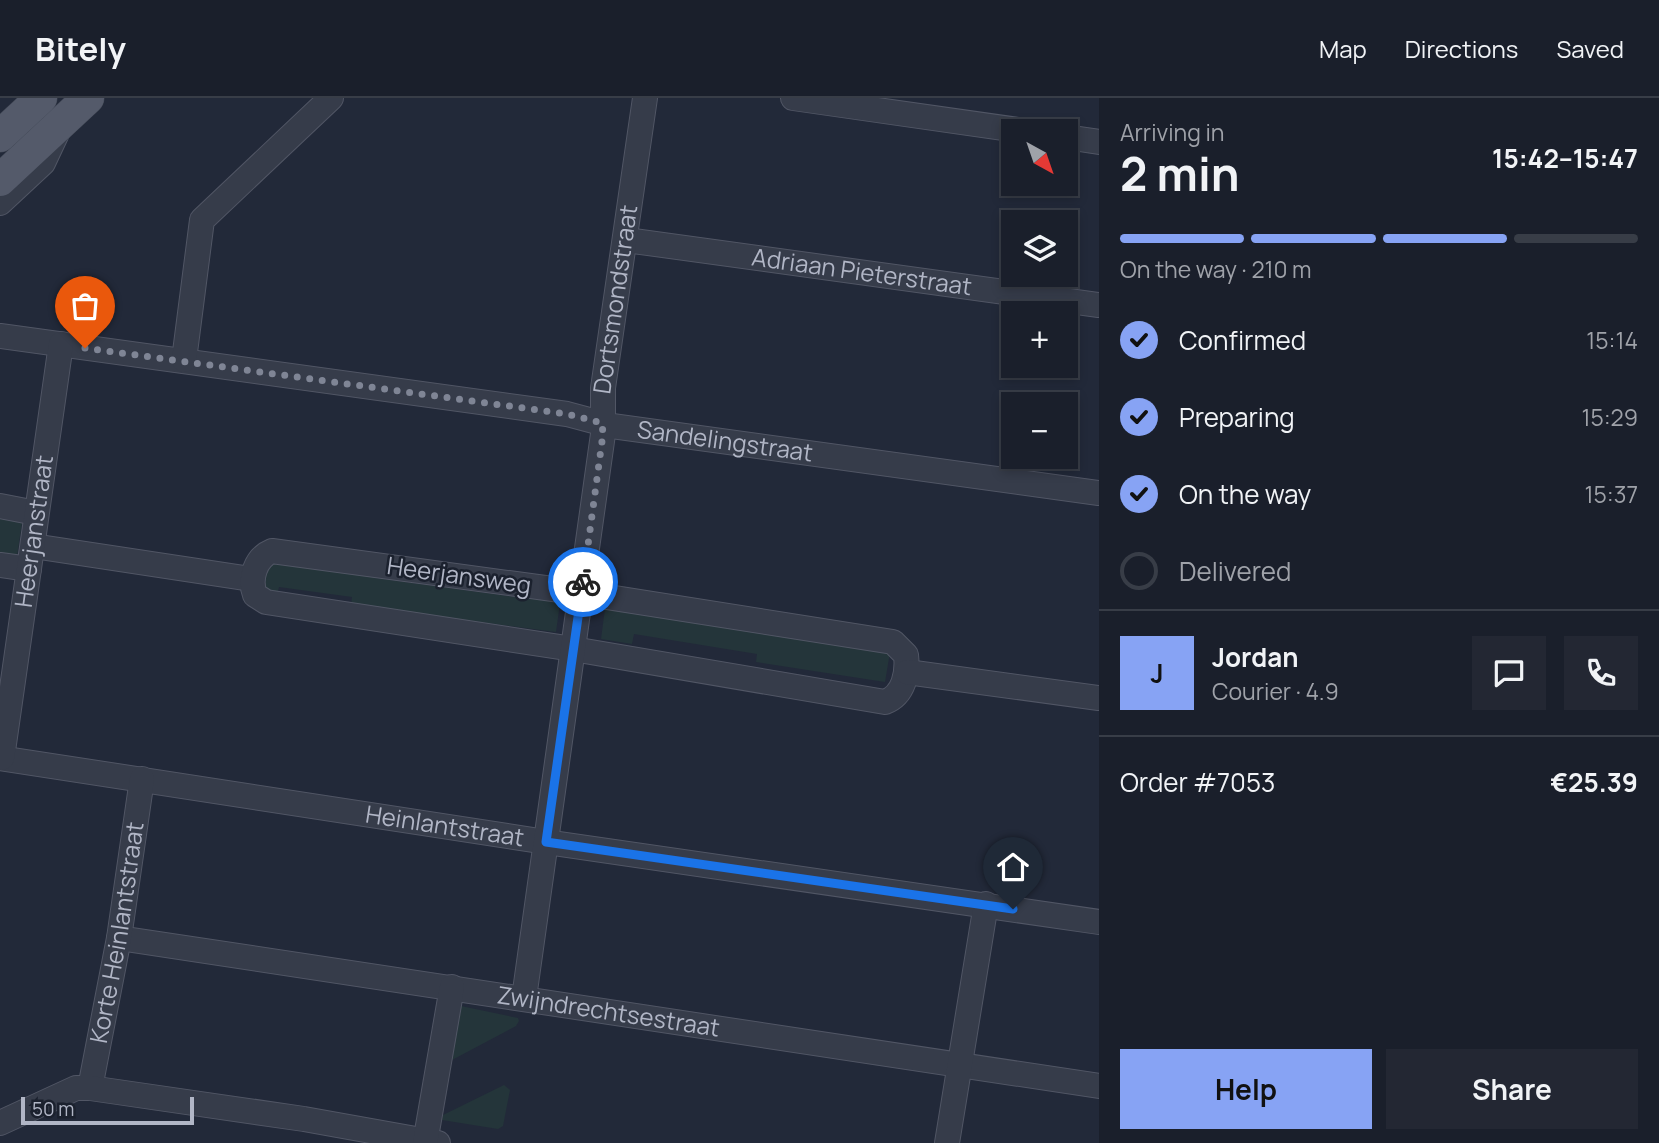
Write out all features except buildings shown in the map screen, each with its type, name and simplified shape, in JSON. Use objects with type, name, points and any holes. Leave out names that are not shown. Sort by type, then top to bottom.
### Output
[{"type":"main road","points":[[0,136],[41,98]]},
{"type":"main road","points":[[0,180],[88,98]]},
{"type":"street","points":[[184,360],[202,220],[331,98]]},
{"type":"street","name":"Dortsmondstraat","points":[[524,998],[582,593],[603,434],[603,388],[645,98]]},
{"type":"street","points":[[793,98],[845,102],[1001,127]]},
{"type":"street","points":[[0,203],[43,163],[63,121]]},
{"type":"street","points":[[1078,139],[1099,142]]},
{"type":"street","name":"Adriaan Pieterstraat","points":[[626,240],[1099,305]]},
{"type":"street","name":"Sandelingstraat","points":[[0,337],[567,414],[602,423],[1099,493]]},
{"type":"street","name":"Heerjanstraat","points":[[1,758],[61,344]]},
{"type":"street","points":[[0,506],[36,513]]},
{"type":"street","name":"Heerjansweg","points":[[251,579],[261,558],[272,551],[582,593],[893,642],[906,655],[906,672]]},
{"type":"street","points":[[0,565],[31,558],[251,579],[255,596],[266,602],[573,649],[886,702],[895,697],[906,672],[1099,698]]},
{"type":"street","name":"Heinlantstraat","points":[[1,758],[546,842],[986,904],[1098,915]]},
{"type":"street","name":"Korte Heinlantstraat","points":[[90,1088],[119,938],[142,779]]},
{"type":"street","points":[[947,1143],[986,904]]},
{"type":"street","name":"Zwijndrechtsestraat","points":[[119,938],[1099,1086]]},
{"type":"street","points":[[0,1123],[76,1088],[90,1088],[304,1119],[430,1142],[452,987]]},
{"type":"shaded area","points":[[0,512],[23,516],[17,556],[0,554]]},
{"type":"shaded area","points":[[268,558],[375,572],[375,578],[515,597],[561,596],[556,632],[351,605],[352,597],[279,587],[277,595],[264,593]]},
{"type":"shaded area","points":[[606,601],[871,651],[891,646],[885,682],[756,662],[757,654],[634,634],[632,644],[601,639]]},
{"type":"shaded area","points":[[461,1006],[518,1018],[519,1021],[516,1026],[452,1060],[449,1054]]},
{"type":"shaded area","points":[[504,1085],[510,1090],[503,1126],[498,1129],[442,1120],[443,1115]]},
{"type":"way so far","points":[[85,348],[567,414],[602,423],[603,434],[583,582]]},
{"type":"route","points":[[583,582],[546,842],[1013,909]]}]
